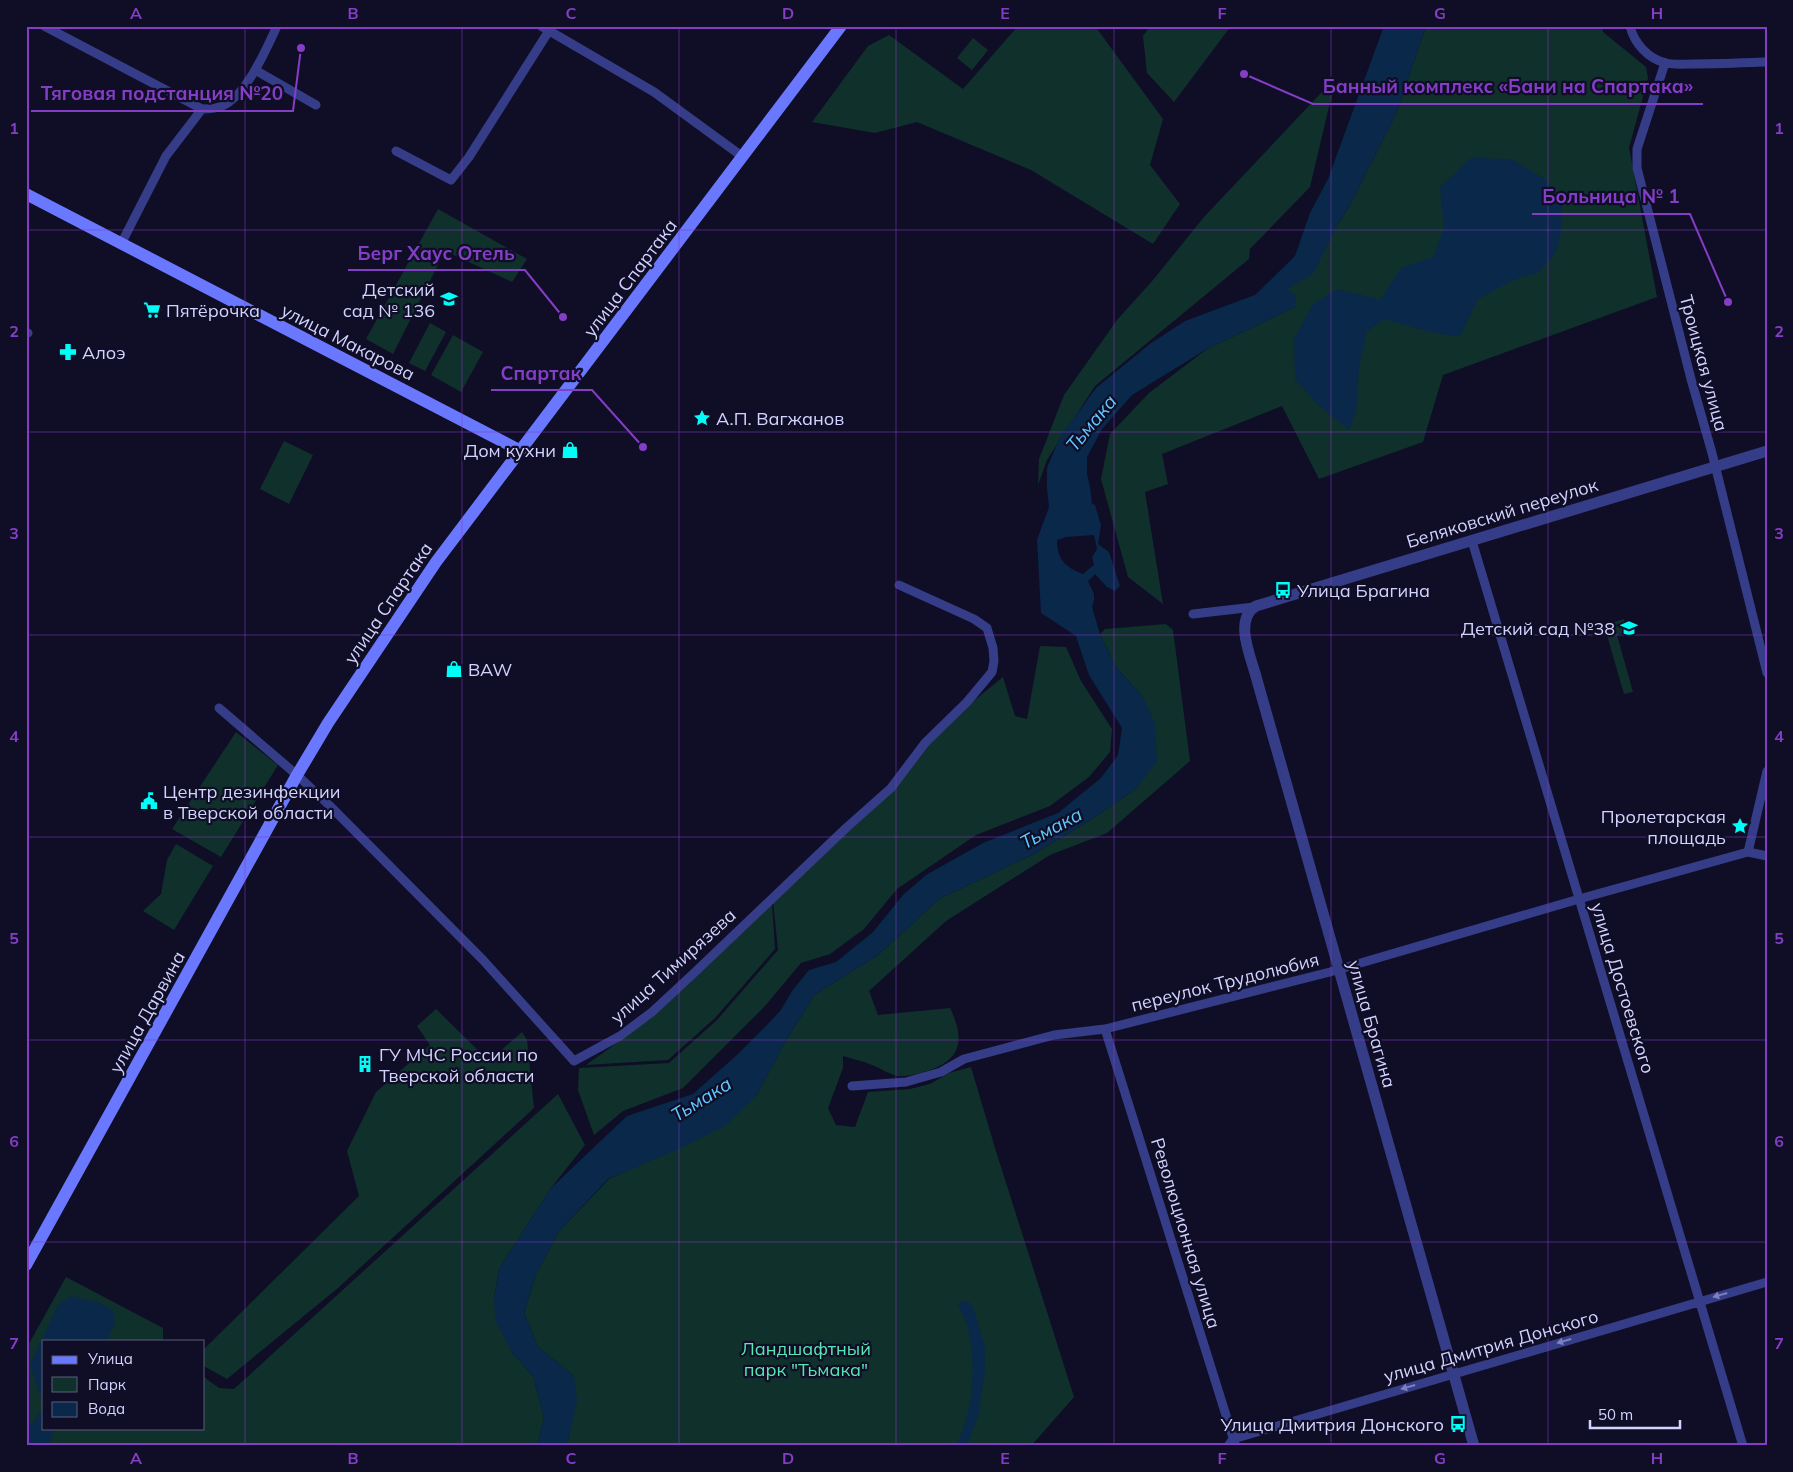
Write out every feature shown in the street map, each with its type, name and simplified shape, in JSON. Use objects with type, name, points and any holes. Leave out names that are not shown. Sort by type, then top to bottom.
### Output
[{"type":"main road","name":"улица Спартака","points":[[297,775],[328,723],[436,562],[841,26]]},
{"type":"main road","name":"улица Макарова","points":[[26,194],[521,451]]},
{"type":"main road","name":"улица Дарвина","points":[[26,1265],[297,775]]},
{"type":"street","points":[[44,26],[202,109],[220,107],[233,100],[255,70],[277,26]]},
{"type":"street","points":[[1630,26],[1632,36],[1639,46],[1646,53],[1665,63],[1728,64],[1767,62]]},
{"type":"street","points":[[396,151],[451,180],[468,156],[547,28],[654,92],[743,157]]},
{"type":"street","name":"Троицкая улица","points":[[1665,63],[1637,149],[1637,168],[1767,673]]},
{"type":"street","points":[[255,70],[316,105]]},
{"type":"street","points":[[121,244],[166,156],[202,109]]},
{"type":"street","name":"Беляковский переулок","points":[[1252,609],[1767,451]]},
{"type":"street","name":"улица Достоевского","points":[[1472,540],[1742,1446]]},
{"type":"street","name":"улица Тимирязева","points":[[218,708],[297,775],[330,806],[476,953],[574,1061],[620,1036],[652,1012],[693,974],[846,828],[891,788],[926,743],[967,702],[992,672],[994,662],[987,628],[974,619],[899,585]]},
{"type":"street","points":[[1193,614],[1252,609]]},
{"type":"street","name":"улица Брагина","points":[[1252,609],[1245,623],[1245,636],[1474,1446]]},
{"type":"street","points":[[1767,771],[1748,852],[1767,856]]},
{"type":"street","name":"переулок Трудолюбия","points":[[852,1086],[906,1082],[941,1072],[964,1059],[1054,1035],[1105,1030],[1338,970],[1579,898],[1748,852]]},
{"type":"street","name":"Революционная улица","points":[[1105,1030],[1233,1443]]},
{"type":"street","name":"улица Дмитрия Донского","points":[[1233,1443],[1454,1374],[1767,1282]]},
{"type":"green space","points":[[1018,26],[1095,26],[1163,119],[1150,165],[1180,204],[1153,244],[1031,170],[917,122],[875,133],[812,122],[868,46],[889,35],[963,89]]},
{"type":"green space","points":[[1150,26],[1231,26],[1174,102],[1147,73],[1143,36]]},
{"type":"green space","points":[[1426,26],[1602,26],[1603,32],[1646,67],[1648,78],[1629,148],[1657,297],[1443,375],[1423,442],[1319,479],[1282,406],[1162,454],[1168,484],[1145,492],[1163,604],[1128,577],[1101,479],[1110,434],[1149,393],[1207,349],[1295,307],[1287,289],[1349,207],[1396,114]]},
{"type":"green space","points":[[973,38],[988,50],[972,70],[957,58]]},
{"type":"green space","points":[[1336,77],[1310,187],[1250,249],[1249,259],[1095,386],[1047,460],[1038,485],[1039,459],[1064,395],[1117,320],[1153,280],[1204,217]]},
{"type":"green space","points":[[438,209],[527,259],[512,282],[445,251],[393,354],[366,339]]},
{"type":"green space","points":[[430,323],[446,332],[425,371],[409,363]]},
{"type":"green space","points":[[453,335],[483,352],[461,392],[431,375]]},
{"type":"green space","points":[[284,441],[313,455],[289,504],[260,489]]},
{"type":"green space","points":[[1624,619],[1627,632],[1617,635],[1633,692],[1624,694],[1604,625]]},
{"type":"green space","name":"Ландшафтный парк \"Тьмака\"","points":[[1166,624],[1173,630],[1190,761],[1107,833],[1050,855],[946,921],[869,991],[878,1015],[950,1008],[958,1029],[959,1039],[957,1047],[954,1054],[939,1066],[920,1073],[904,1076],[897,1076],[869,1064],[843,1056],[843,1068],[828,1108],[836,1125],[855,1127],[868,1092],[910,1089],[930,1084],[949,1073],[971,1067],[1074,1397],[1031,1446],[567,1446],[574,1376],[538,1347],[524,1313],[536,1274],[559,1231],[609,1179],[641,1164],[757,1095],[781,1049],[814,995],[878,955],[939,899],[1034,854],[1092,819],[1137,788],[1142,696],[1116,667],[1100,634],[1105,629]]},
{"type":"green space","points":[[1040,646],[1066,647],[1081,681],[1112,729],[1110,752],[1089,777],[1050,806],[976,835],[897,889],[864,929],[830,954],[801,963],[765,1006],[683,1088],[623,1111],[594,1135],[578,1090],[579,1068],[669,1063],[717,1020],[778,950],[773,901],[971,703],[1003,677],[1015,716],[1027,719]]},
{"type":"green space","points":[[236,732],[278,765],[221,857],[172,829]]},
{"type":"green space","points":[[176,844],[213,866],[174,930],[143,911],[161,894],[167,860]]},
{"type":"green space","points":[[772,904],[775,949],[715,1018],[668,1060],[586,1065],[650,1019]]},
{"type":"green space","points":[[436,1009],[489,1061],[522,1032],[527,1040],[534,1108],[338,1288],[227,1379],[205,1367],[205,1348],[359,1196],[347,1151],[376,1092],[430,1045],[417,1026]]},
{"type":"green space","points":[[558,1094],[585,1145],[551,1188],[499,1269],[494,1298],[512,1352],[533,1376],[544,1418],[537,1446],[26,1446],[26,1349],[66,1277],[163,1328],[163,1340],[42,1340],[42,1430],[205,1430],[205,1378],[219,1388],[234,1389]]},
{"type":"water","name":"Тьмака","points":[[1384,26],[1426,26],[1396,114],[1349,207],[1338,224],[1313,274],[1287,289],[1296,296],[1295,307],[1207,349],[1132,395],[1102,429],[1087,457],[1087,474],[1092,504],[1095,505],[1101,525],[1098,544],[1109,552],[1120,586],[1115,591],[1107,587],[1095,574],[1088,581],[1094,594],[1092,607],[1100,634],[1116,667],[1142,696],[1155,723],[1157,761],[1137,788],[1092,819],[1034,854],[939,899],[878,955],[814,995],[781,1049],[757,1095],[726,1125],[679,1149],[608,1179],[559,1231],[536,1274],[524,1313],[538,1347],[574,1376],[577,1401],[567,1446],[537,1446],[544,1418],[533,1376],[512,1352],[495,1320],[494,1298],[499,1269],[551,1188],[627,1116],[693,1094],[738,1054],[781,1010],[792,991],[809,970],[836,962],[873,932],[903,895],[926,875],[983,843],[1058,813],[1101,778],[1118,755],[1122,728],[1089,675],[1076,636],[1041,613],[1037,540],[1049,507],[1047,468],[1060,437],[1096,388],[1151,343],[1185,321],[1255,295],[1295,256],[1310,213],[1328,179]],"holes":[[[1094,535],[1097,549],[1092,557],[1094,565],[1083,574],[1063,562],[1057,547],[1057,540],[1066,537]]]},
{"type":"water","points":[[1471,158],[1511,159],[1545,179],[1562,202],[1561,232],[1556,252],[1538,273],[1513,280],[1478,299],[1460,336],[1437,334],[1384,319],[1367,331],[1359,367],[1356,412],[1349,430],[1317,404],[1295,379],[1294,339],[1313,304],[1337,289],[1380,300],[1401,268],[1433,257],[1444,228],[1440,187]]},
{"type":"water","points":[[72,1296],[100,1303],[112,1310],[115,1322],[107,1340],[42,1340],[42,1401],[30,1365],[58,1305]]},
{"type":"water","points":[[965,1300],[973,1307],[985,1347],[985,1370],[978,1417],[966,1446],[956,1446],[966,1421],[969,1407],[973,1365],[966,1321],[958,1305]]},
{"type":"water","points":[[42,1410],[42,1430],[53,1430],[49,1446],[26,1446],[26,1425],[32,1424]]},
{"type":"place","name":"Тяговая подстанция №20","points":[[301,48]]},
{"type":"place","name":"Банный комплекс «Бани на Спартака»","points":[[1244,74]]},
{"type":"place","name":"Детский сад № 136","points":[[449,299]]},
{"type":"place","name":"Больница № 1","points":[[1728,302]]},
{"type":"place","name":"Пятёрочка","points":[[152,310]]},
{"type":"place","name":"Берг Хаус Отель","points":[[563,317]]},
{"type":"place","name":"Алоэ","points":[[68,352]]},
{"type":"place","name":"А.П. Вагжанов","points":[[702,418]]},
{"type":"place","name":"Спартак","points":[[643,447]]},
{"type":"place","name":"Дом кухни","points":[[570,450]]},
{"type":"place","name":"Улица Брагина","points":[[1283,590]]},
{"type":"place","name":"Детский сад №38","points":[[1629,628]]},
{"type":"place","name":"BAW","points":[[454,669]]},
{"type":"place","name":"Центр дезинфекции в Тверской области","points":[[149,801]]},
{"type":"place","name":"Пролетарская площадь","points":[[1740,826]]},
{"type":"place","name":"ГУ МЧС России по Тверской области","points":[[365,1064]]},
{"type":"place","name":"Улица Дмитрия Донского","points":[[1458,1424]]}]
